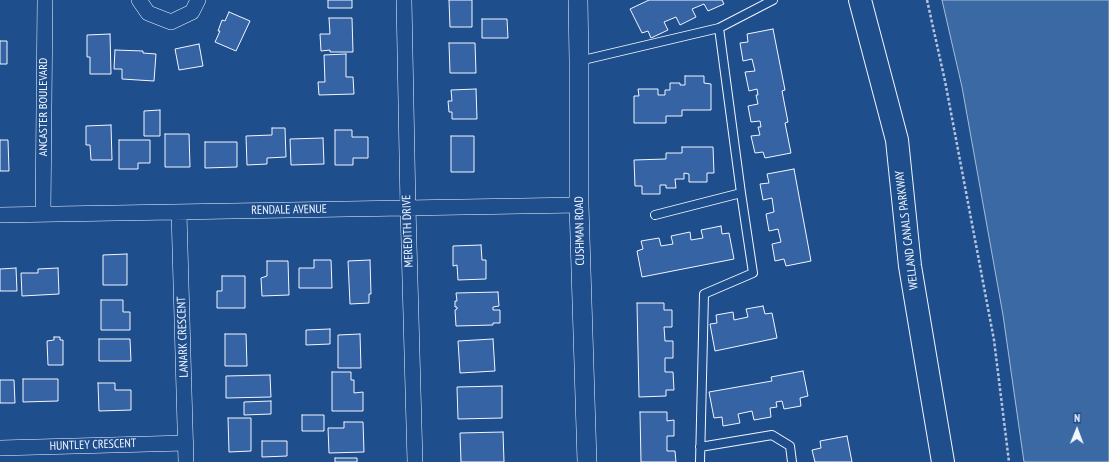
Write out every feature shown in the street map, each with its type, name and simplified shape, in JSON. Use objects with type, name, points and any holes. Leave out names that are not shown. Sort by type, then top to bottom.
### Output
[{"type":"main road","name":"WELLAND CANALS PARKWAY","points":[[860,0],[897,140],[910,266],[943,462]]},
{"type":"street","name":"ANCASTER BOULEVARD","points":[[43,214],[45,0]]},
{"type":"street","points":[[139,0],[148,13],[171,22],[192,12],[198,0]]},
{"type":"street","name":"MEREDITH DRIVE","points":[[404,0],[415,462]]},
{"type":"street","name":"CUSHMAN ROAD","points":[[578,0],[579,205],[587,462]]},
{"type":"street","name":"RENDALE AVENUE","points":[[0,215],[579,205]]},
{"type":"street","name":"LANARK CRESCENT","points":[[179,212],[186,462]]},
{"type":"street","name":"HUNTLEY CRESCENT","points":[[0,448],[186,443]]},
{"type":"lane","points":[[579,61],[719,28],[774,0]]},
{"type":"lane","points":[[700,462],[704,294],[753,273],[719,28]]},
{"type":"lane","points":[[655,215],[741,193]]},
{"type":"lane","points":[[700,447],[772,435],[790,446],[792,462]]},
{"type":"path","points":[[927,0],[945,81],[994,340],[1009,462]]},
{"type":"water","points":[[942,0],[1109,0],[1109,462],[1024,462],[1003,315],[962,87]]},
{"type":"building","points":[[328,0],[352,0],[352,8],[328,8]]},
{"type":"building","points":[[449,0],[472,0],[472,27],[450,27]]},
{"type":"building","points":[[649,0],[722,0],[724,4],[708,11],[704,4],[692,9],[696,17],[680,25],[676,17],[664,22],[668,30],[651,38],[648,31],[642,33],[630,9]]},
{"type":"building","points":[[229,12],[250,21],[236,51],[215,42],[220,31],[218,31],[222,20],[225,21]]},
{"type":"building","points":[[329,18],[352,18],[353,52],[330,52],[330,50],[321,51],[320,34],[330,34]]},
{"type":"building","points":[[482,19],[507,19],[508,38],[482,38]]},
{"type":"building","points":[[773,29],[785,90],[782,91],[788,122],[785,123],[791,153],[765,158],[763,152],[755,153],[751,136],[760,135],[758,127],[761,127],[760,121],[751,122],[748,106],[758,104],[756,95],[758,95],[757,89],[749,91],[745,72],[755,71],[752,59],[743,61],[740,43],[748,42],[747,34]]},
{"type":"building","points":[[110,34],[111,74],[90,74],[90,57],[87,57],[87,35]]},
{"type":"building","points":[[0,41],[7,41],[7,64],[0,64]]},
{"type":"building","points":[[449,43],[475,43],[476,73],[450,73]]},
{"type":"building","points":[[199,44],[203,66],[179,70],[175,49]]},
{"type":"building","points":[[115,50],[143,51],[143,53],[156,54],[154,81],[122,79],[122,69],[114,69]]},
{"type":"building","points":[[346,54],[346,77],[353,77],[354,94],[319,95],[318,82],[325,82],[324,55]]},
{"type":"building","points":[[685,76],[704,76],[704,83],[711,84],[711,110],[682,110],[682,116],[666,116],[666,123],[634,123],[634,96],[639,96],[638,89],[658,89],[658,95],[665,95],[665,90],[670,90],[670,83],[680,83],[680,85],[685,85]]},
{"type":"building","points":[[476,89],[477,119],[452,119],[452,112],[449,112],[448,101],[452,101],[451,90]]},
{"type":"building","points":[[160,110],[160,136],[144,136],[144,111]]},
{"type":"building","points":[[111,125],[112,160],[91,160],[90,145],[86,145],[86,126]]},
{"type":"building","points":[[272,128],[285,128],[286,157],[267,158],[267,164],[247,165],[246,136],[272,135]]},
{"type":"building","points":[[335,130],[352,130],[352,137],[368,137],[368,158],[353,158],[353,165],[335,165]]},
{"type":"building","points":[[165,134],[189,134],[190,167],[165,167]]},
{"type":"building","points":[[451,136],[474,136],[474,172],[451,172]]},
{"type":"building","points":[[323,138],[324,164],[291,165],[290,139]]},
{"type":"building","points":[[0,140],[8,140],[9,171],[0,171]]},
{"type":"building","points":[[119,140],[150,140],[150,163],[138,163],[138,169],[119,169]]},
{"type":"building","points":[[205,142],[237,142],[237,167],[205,168]]},
{"type":"building","points":[[682,147],[713,147],[714,173],[707,173],[707,182],[689,182],[689,174],[684,173],[684,179],[675,179],[676,188],[666,188],[666,185],[660,185],[660,194],[642,194],[642,186],[635,186],[634,160],[666,159],[666,153],[682,153]]},
{"type":"building","points":[[794,169],[811,261],[786,266],[784,259],[775,261],[772,244],[781,242],[778,229],[769,231],[766,214],[774,212],[772,198],[763,200],[760,184],[769,183],[767,174]]},
{"type":"building","points":[[721,226],[722,234],[729,233],[734,259],[642,277],[637,251],[643,249],[641,241],[659,238],[661,246],[673,244],[671,236],[690,232],[691,240],[703,238],[701,230]]},
{"type":"building","points":[[481,245],[482,260],[486,260],[486,279],[458,280],[457,265],[453,266],[453,246]]},
{"type":"building","points":[[127,254],[127,285],[103,285],[103,255]]},
{"type":"building","points":[[314,260],[331,260],[332,288],[299,288],[299,268],[314,268]]},
{"type":"building","points":[[370,260],[371,294],[369,294],[369,303],[350,304],[348,261]]},
{"type":"building","points":[[267,261],[288,261],[289,295],[262,296],[261,278],[267,276]]},
{"type":"building","points":[[16,268],[17,291],[0,291],[0,269]]},
{"type":"building","points":[[58,268],[59,294],[22,296],[21,273],[38,273],[38,269]]},
{"type":"building","points":[[222,276],[245,276],[245,308],[217,308],[217,291],[222,291]]},
{"type":"building","points":[[498,292],[499,306],[493,307],[493,310],[500,310],[500,323],[493,323],[493,325],[456,326],[456,293]]},
{"type":"building","points":[[101,300],[123,300],[123,312],[130,312],[130,330],[101,330]]},
{"type":"building","points":[[637,303],[664,303],[664,310],[672,310],[672,327],[664,327],[665,341],[673,341],[673,358],[665,358],[665,372],[673,372],[674,390],[666,390],[666,396],[639,397]]},
{"type":"building","points":[[763,306],[765,314],[772,313],[777,338],[715,351],[710,324],[717,323],[716,315],[733,312],[734,320],[748,317],[746,309]]},
{"type":"building","points":[[330,329],[330,344],[306,345],[306,330]]},
{"type":"building","points":[[225,334],[246,334],[247,366],[225,366]]},
{"type":"building","points":[[360,334],[361,368],[338,368],[338,335]]},
{"type":"building","points":[[54,337],[60,337],[60,340],[63,340],[63,365],[48,365],[47,341],[54,340]]},
{"type":"building","points":[[99,339],[130,339],[131,361],[99,361]]},
{"type":"building","points":[[493,339],[495,371],[460,373],[458,341]]},
{"type":"building","points":[[803,371],[808,396],[800,398],[801,406],[784,409],[782,401],[776,402],[777,407],[770,408],[771,417],[754,420],[752,411],[738,414],[740,423],[723,426],[722,417],[714,418],[709,392],[772,381],[771,377]]},
{"type":"building","points":[[332,372],[351,372],[351,380],[354,380],[354,393],[363,392],[363,411],[332,411]]},
{"type":"building","points":[[270,375],[271,397],[226,398],[226,376]]},
{"type":"building","points":[[23,379],[58,379],[58,401],[23,402]]},
{"type":"building","points":[[0,380],[14,380],[15,403],[0,403]]},
{"type":"building","points":[[98,383],[115,383],[115,390],[131,390],[131,410],[99,411]]},
{"type":"building","points":[[502,386],[502,418],[458,419],[457,387]]},
{"type":"building","points":[[271,401],[271,414],[244,415],[244,402]]},
{"type":"building","points":[[640,412],[667,412],[667,421],[674,420],[674,436],[667,436],[667,451],[675,451],[676,462],[641,462]]},
{"type":"building","points":[[302,415],[324,415],[324,431],[302,431]]},
{"type":"building","points":[[228,418],[251,418],[251,451],[229,452]]},
{"type":"building","points":[[344,422],[363,422],[364,452],[329,453],[328,428],[344,428]]},
{"type":"building","points":[[503,432],[504,462],[461,462],[460,433]]},
{"type":"building","points":[[847,436],[852,462],[815,462],[812,450],[821,448],[820,441]]},
{"type":"building","points":[[262,441],[287,441],[287,456],[262,457]]},
{"type":"building","points":[[335,458],[357,458],[357,462],[335,462]]}]
